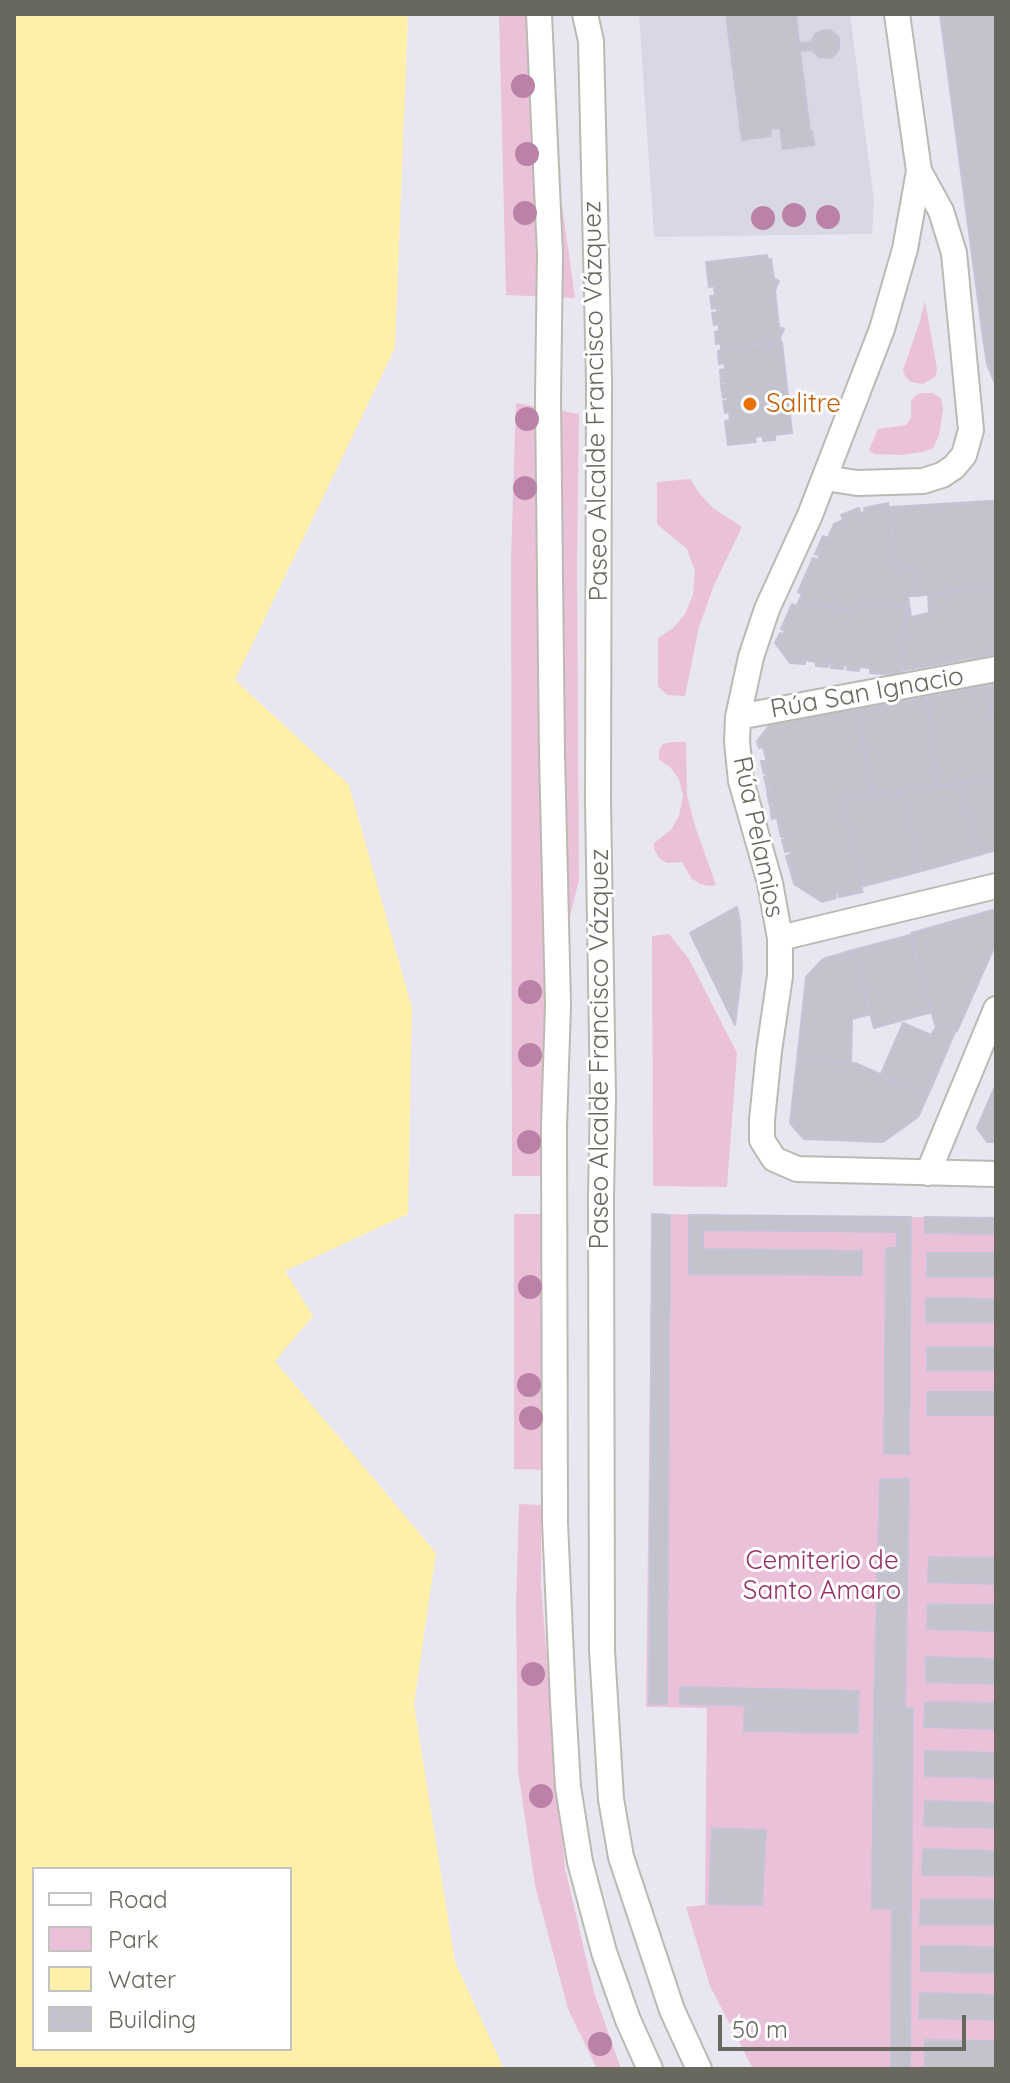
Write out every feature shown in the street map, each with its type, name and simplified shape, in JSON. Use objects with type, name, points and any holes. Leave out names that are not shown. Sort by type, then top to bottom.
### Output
[{"type":"main road","name":"Paseo Alcalde Francisco Vázquez","points":[[539,14],[550,254],[548,398],[552,784],[558,1005],[554,1127],[555,1522],[563,1702],[568,1787],[580,1862],[604,1952],[628,2020],[650,2069]]},
{"type":"main road","name":"Paseo Alcalde Francisco Vázquez","points":[[585,14],[591,41],[599,379],[603,1665],[611,1799],[621,1857],[672,2010],[699,2069]]},
{"type":"main road","name":"Rúa Pelamios","points":[[897,14],[919,171],[905,249],[882,329],[825,478],[767,609],[751,657],[738,717],[737,742],[741,781],[770,883],[780,938],[780,976],[762,1140],[774,1159],[797,1169],[928,1173]]},
{"type":"main road","name":"Rúa Pelamios","points":[[825,478],[857,483],[923,481],[942,475],[964,455],[971,430],[954,253],[941,211],[919,171]]},
{"type":"main road","name":"Rúa San Ignacio","points":[[738,717],[996,669]]},
{"type":"main road","points":[[780,938],[996,886]]},
{"type":"main road","points":[[996,1009],[928,1173],[996,1174]]},
{"type":"shaded area","points":[[639,14],[850,14],[874,201],[872,234],[654,237]]},
{"type":"green space","points":[[499,14],[535,14],[575,298],[506,295]]},
{"type":"green space","points":[[925,301],[937,369],[935,377],[923,384],[911,382],[903,370]]},
{"type":"green space","points":[[921,393],[932,393],[941,398],[941,423],[933,448],[902,455],[874,454],[869,450],[878,429],[906,425],[911,418],[911,401]]},
{"type":"green space","points":[[516,403],[579,414],[579,880],[553,985],[544,1176],[512,1176],[511,559]]},
{"type":"green space","points":[[690,479],[713,508],[742,527],[714,585],[699,627],[685,696],[667,695],[658,686],[658,638],[673,628],[685,614],[693,595],[695,571],[687,549],[657,524],[657,482]]},
{"type":"green space","points":[[686,742],[687,795],[716,885],[700,884],[691,878],[682,862],[667,863],[659,858],[654,849],[654,843],[671,830],[679,816],[683,796],[679,779],[670,767],[659,760],[663,744]]},
{"type":"green space","points":[[669,934],[689,959],[737,1053],[727,1187],[653,1186],[652,936]]},
{"type":"green space","points":[[514,1214],[544,1214],[548,1470],[514,1469]]},
{"type":"green space","name":"Cemiterio de Santo Amaro","points":[[652,1214],[996,1218],[996,2069],[753,2069],[710,1986],[686,1907],[705,1905],[707,1708],[646,1707]]},
{"type":"green space","points":[[519,1504],[541,1505],[541,1587],[565,1868],[594,1992],[621,2069],[597,2069],[568,2009],[535,1885],[518,1771],[516,1607]]},
{"type":"water","points":[[14,14],[408,14],[395,348],[235,680],[349,785],[412,1008],[408,1214],[285,1271],[313,1316],[275,1361],[436,1553],[414,1704],[455,1962],[504,2069],[14,2069]]},
{"type":"building","points":[[726,14],[796,14],[799,43],[811,42],[815,34],[824,30],[830,30],[839,37],[839,49],[830,58],[819,57],[812,50],[800,51],[814,145],[783,149],[780,128],[770,129],[771,136],[742,140]]},
{"type":"building","points":[[940,14],[996,14],[996,328],[982,330]]},
{"type":"building","points":[[767,255],[768,260],[771,259],[774,278],[779,281],[775,290],[779,327],[784,329],[781,343],[721,349],[721,343],[716,344],[715,332],[719,331],[719,324],[714,325],[712,313],[717,312],[717,308],[712,309],[710,296],[715,296],[714,286],[709,287],[706,262]]},
{"type":"building","points":[[996,328],[996,386],[987,364],[982,330]]},
{"type":"building","points":[[782,342],[792,433],[775,435],[775,440],[763,441],[763,436],[755,437],[756,442],[728,445],[725,421],[730,420],[723,401],[728,397],[723,398],[721,385],[726,385],[726,382],[721,383],[720,370],[725,369],[724,363],[719,364],[718,351]]},
{"type":"building","points":[[996,501],[996,586],[916,596],[915,569],[894,568],[891,507]]},
{"type":"building","points":[[888,503],[891,507],[894,568],[915,569],[916,596],[908,596],[906,608],[858,602],[855,611],[798,603],[802,594],[798,592],[813,558],[818,560],[820,556],[815,554],[823,536],[828,538],[834,524],[843,520],[841,515],[859,508],[860,513],[865,512],[864,508]]},
{"type":"building","points":[[996,586],[996,654],[901,671],[908,596],[911,617],[929,613],[928,595]]},
{"type":"building","points":[[858,602],[906,608],[901,676],[870,673],[870,668],[847,670],[847,665],[843,669],[831,668],[831,663],[828,667],[816,666],[816,662],[805,660],[805,664],[790,663],[775,643],[780,633],[784,634],[785,631],[781,629],[792,604],[855,611]]},
{"type":"building","points":[[996,684],[996,743],[988,685]]},
{"type":"building","points":[[988,685],[996,743],[996,778],[938,786],[927,697]]},
{"type":"building","points":[[927,697],[938,786],[873,795],[857,709],[859,704],[870,702],[870,707]]},
{"type":"building","points":[[852,705],[853,710],[857,709],[872,791],[841,800],[864,886],[861,887],[863,892],[839,897],[838,893],[835,894],[836,898],[822,902],[794,884],[790,869],[795,868],[789,867],[786,856],[791,854],[790,851],[785,852],[782,840],[785,839],[781,837],[777,818],[772,819],[770,806],[773,803],[769,804],[767,791],[770,788],[767,789],[764,777],[767,773],[764,774],[761,761],[766,761],[766,758],[763,747],[759,748],[757,741],[775,718],[781,717],[782,722],[789,721],[788,716],[801,714],[802,718],[812,717],[811,712],[824,710],[824,715],[829,714],[828,709]]},
{"type":"building","points":[[996,778],[996,850],[979,855],[961,783]]},
{"type":"building","points":[[961,783],[979,855],[922,871],[902,791]]},
{"type":"building","points":[[872,791],[873,795],[902,791],[922,871],[864,886],[841,800]]},
{"type":"building","points":[[737,907],[742,968],[735,1025],[690,933]]},
{"type":"building","points":[[996,909],[996,943],[957,1031],[935,1025],[911,933]]},
{"type":"building","points":[[910,935],[932,1012],[874,1028],[853,950]]},
{"type":"building","points":[[853,950],[871,1014],[852,1019],[851,1063],[797,1061],[806,977],[823,959]]},
{"type":"building","points":[[903,1023],[931,1035],[937,1025],[955,1032],[928,1095],[881,1074]]},
{"type":"building","points":[[797,1061],[855,1063],[928,1095],[918,1117],[883,1142],[804,1139],[790,1123]]},
{"type":"building","points":[[996,1084],[996,1142],[987,1142],[977,1128]]},
{"type":"building","points":[[652,1214],[670,1215],[667,1704],[649,1704]]},
{"type":"building","points":[[689,1215],[911,1217],[909,1454],[884,1454],[886,1248],[897,1248],[897,1232],[703,1230],[703,1249],[862,1251],[862,1275],[689,1274]]},
{"type":"building","points":[[925,1217],[996,1218],[996,1234],[925,1233]]},
{"type":"building","points":[[927,1253],[996,1253],[996,1277],[927,1277]]},
{"type":"building","points":[[926,1298],[996,1299],[996,1322],[926,1322]]},
{"type":"building","points":[[927,1347],[996,1347],[996,1370],[927,1370]]},
{"type":"building","points":[[927,1392],[996,1392],[996,1415],[927,1415]]},
{"type":"building","points":[[880,1479],[909,1479],[905,1708],[874,1708]]},
{"type":"building","points":[[929,1557],[996,1558],[996,1584],[928,1582]]},
{"type":"building","points":[[928,1604],[996,1605],[996,1631],[927,1629]]},
{"type":"building","points":[[926,1657],[996,1659],[996,1684],[926,1682]]},
{"type":"building","points":[[680,1687],[859,1691],[858,1708],[680,1704]]},
{"type":"building","points":[[925,1702],[996,1703],[996,1729],[924,1727]]},
{"type":"building","points":[[745,1706],[858,1708],[858,1733],[744,1731]]},
{"type":"building","points":[[874,1708],[913,1708],[911,1909],[872,1908]]},
{"type":"building","points":[[925,1751],[996,1753],[996,1778],[925,1776]]},
{"type":"building","points":[[925,1801],[996,1803],[996,1828],[924,1826]]},
{"type":"building","points":[[712,1828],[766,1830],[762,1905],[709,1904]]},
{"type":"building","points":[[923,1849],[996,1851],[996,1876],[922,1875]]},
{"type":"building","points":[[921,1899],[996,1900],[996,1925],[920,1924]]},
{"type":"building","points":[[892,1909],[911,1909],[910,2069],[891,2069]]},
{"type":"building","points":[[921,1946],[996,1947],[996,1973],[921,1971]]},
{"type":"building","points":[[920,1993],[996,1995],[996,2020],[919,2018]]},
{"type":"building","points":[[925,2040],[996,2041],[996,2069],[925,2069]]},
{"type":"place","name":"Salitre","points":[[750,404]]}]
